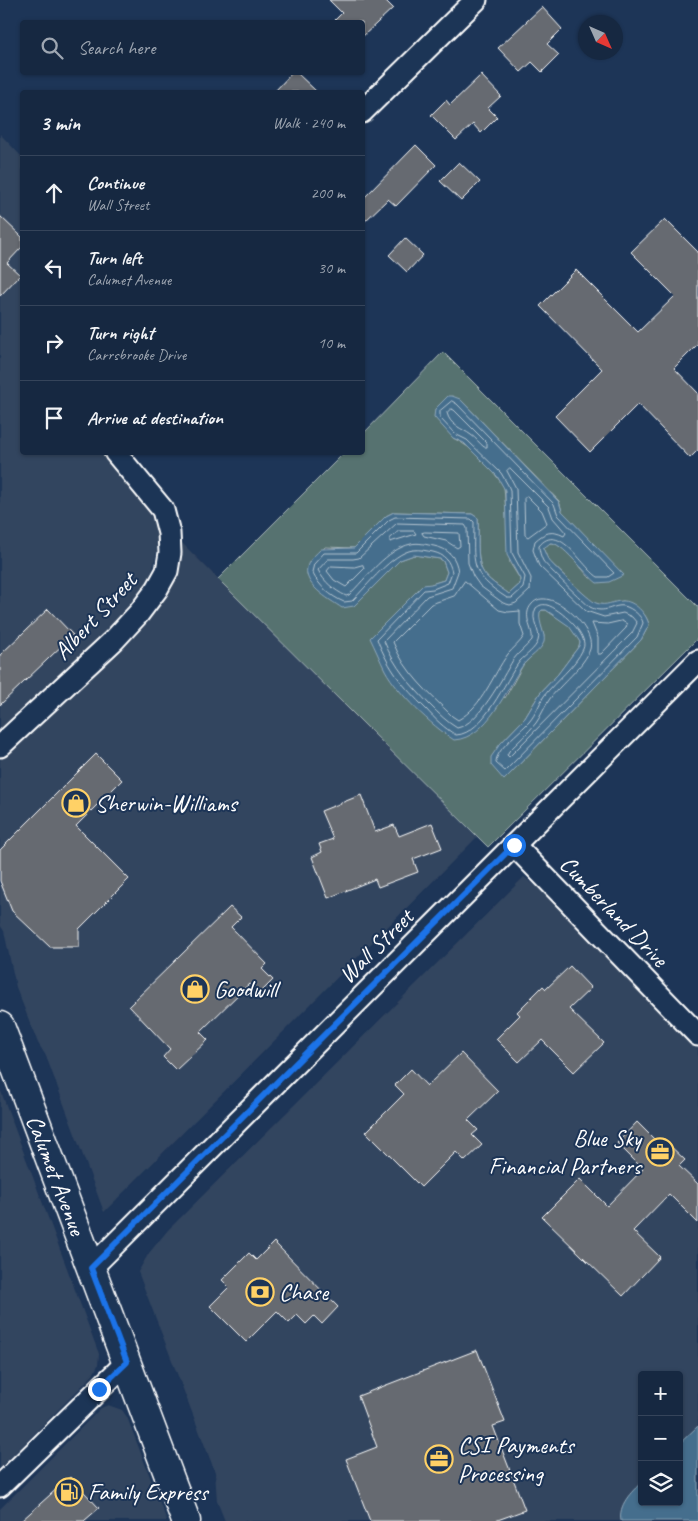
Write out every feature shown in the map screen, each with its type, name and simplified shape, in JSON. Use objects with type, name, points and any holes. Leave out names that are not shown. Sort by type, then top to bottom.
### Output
[{"type":"main road","name":"Calumet Avenue","points":[[0,1026],[186,1521]]},
{"type":"street","points":[[365,109],[476,0]]},
{"type":"street","name":"Albert Street","points":[[0,746],[114,640],[157,589],[167,571],[170,553],[169,533],[163,510],[117,455]]},
{"type":"street","name":"Wall Street","points":[[91,1268],[698,661]]},
{"type":"street","name":"Cumberland Drive","points":[[514,845],[698,1034]]},
{"type":"street","points":[[0,1486],[127,1362]]},
{"type":"shaded area","points":[[0,134],[20,155],[20,455],[104,455],[148,509],[155,523],[158,537],[153,568],[147,585],[138,598],[114,625],[0,731]]},
{"type":"shaded area","points":[[181,542],[477,837],[104,1212],[46,1056],[38,1043],[16,987],[4,931],[0,925],[0,760],[38,724],[180,557]]},
{"type":"shaded area","points":[[524,877],[536,886],[698,1049],[698,1521],[225,1521],[217,1501],[215,1472],[138,1272],[149,1253],[168,1230]]},
{"type":"shaded area","points":[[0,1089],[99,1354],[98,1365],[93,1375],[0,1468]]},
{"type":"shaded area","points":[[108,1405],[122,1410],[127,1417],[167,1521],[0,1521],[0,1509],[101,1408]]},
{"type":"green space","points":[[443,352],[698,607],[698,638],[488,847],[218,579],[342,455],[365,455],[365,432]],"holes":[[[460,399],[559,501],[562,511],[623,575],[590,578],[566,551],[550,543],[543,548],[548,560],[593,603],[605,606],[623,601],[636,607],[643,613],[649,625],[641,640],[504,780],[500,744],[525,718],[540,693],[558,674],[579,646],[580,642],[570,626],[546,610],[539,612],[539,620],[544,636],[541,647],[523,665],[505,698],[431,584],[444,580],[447,572],[443,561],[440,559],[414,555],[400,560],[354,606],[326,596],[316,587],[307,573],[325,547],[354,548],[386,516],[394,512],[472,514],[478,518],[479,559],[484,574],[509,594],[520,584],[520,579],[510,563],[504,487],[482,459],[468,447],[453,438]]]},
{"type":"water","points":[[448,396],[460,399],[559,502],[562,511],[624,575],[609,582],[597,583],[567,552],[550,543],[543,548],[551,563],[592,601],[606,604],[627,601],[643,612],[649,625],[641,640],[504,780],[491,765],[491,757],[500,744],[525,718],[540,693],[558,674],[579,646],[580,642],[569,626],[546,610],[542,610],[540,612],[540,620],[544,642],[542,646],[523,665],[503,699],[486,722],[477,731],[466,737],[454,740],[425,718],[406,699],[385,670],[370,638],[423,585],[444,580],[447,572],[443,561],[414,555],[400,560],[354,606],[342,608],[317,590],[308,578],[308,564],[321,549],[354,548],[386,516],[394,512],[472,514],[478,518],[479,559],[484,574],[509,594],[520,584],[520,579],[507,555],[505,490],[497,476],[464,443],[453,438],[434,417],[435,409]]},
{"type":"water","points":[[698,1426],[698,1521],[621,1521],[623,1504],[638,1486],[638,1506],[683,1506],[683,1440]]},
{"type":"building","points":[[329,0],[385,0],[393,8],[365,34],[365,20],[335,20],[342,13]]},
{"type":"building","points":[[542,7],[562,29],[547,44],[559,55],[542,72],[532,62],[521,72],[498,48]]},
{"type":"building","points":[[290,75],[299,75],[315,90],[276,90]]},
{"type":"building","points":[[481,75],[501,96],[488,108],[497,117],[481,133],[473,124],[456,140],[431,115],[446,100],[450,105]]},
{"type":"building","points":[[416,145],[436,165],[396,206],[388,199],[365,221],[365,197]]},
{"type":"building","points":[[459,162],[480,182],[461,201],[440,181]]},
{"type":"building","points":[[0,216],[20,235],[20,249],[7,263],[20,275],[0,296]]},
{"type":"building","points":[[665,219],[698,252],[698,344],[674,368],[698,393],[698,450],[690,458],[638,404],[590,452],[555,416],[602,369],[540,306],[576,270],[638,332],[675,296],[631,252]]},
{"type":"building","points":[[405,238],[423,255],[407,272],[389,255]]},
{"type":"building","points":[[48,609],[73,635],[0,705],[0,655]]},
{"type":"building","points":[[96,754],[122,780],[76,826],[129,879],[79,929],[79,947],[50,947],[12,911],[0,881],[0,850]]},
{"type":"building","points":[[361,795],[375,832],[394,825],[399,836],[432,823],[442,848],[413,859],[418,872],[378,887],[375,879],[328,898],[312,857],[322,852],[319,844],[333,839],[321,811]]},
{"type":"building","name":"Goodwill","points":[[230,907],[241,917],[231,927],[267,964],[262,969],[273,980],[259,994],[249,984],[200,1032],[208,1040],[176,1070],[163,1057],[170,1049],[129,1006]]},
{"type":"building","points":[[570,966],[591,988],[569,1009],[604,1043],[574,1072],[542,1040],[519,1062],[496,1039],[520,1015],[517,1012],[543,986],[546,989]]},
{"type":"building","points":[[461,1053],[498,1091],[468,1120],[478,1130],[472,1135],[482,1145],[465,1161],[456,1152],[421,1187],[366,1132],[404,1094],[395,1085],[411,1069],[427,1086]]},
{"type":"building","points":[[637,1122],[660,1145],[664,1140],[685,1160],[679,1166],[698,1184],[698,1223],[669,1194],[633,1231],[660,1257],[623,1296],[542,1217],[580,1179],[607,1206],[643,1169],[617,1143]]},
{"type":"building","points":[[274,1242],[338,1307],[322,1324],[314,1316],[306,1324],[297,1315],[289,1323],[277,1311],[246,1342],[210,1306],[229,1287],[222,1280],[249,1253],[256,1260]]},
{"type":"building","points":[[477,1350],[505,1422],[493,1426],[525,1510],[495,1521],[370,1521],[346,1459],[377,1447],[358,1396]]},
{"type":"building","name":"Family Express","points":[[70,1477],[99,1508],[84,1521],[21,1521]]},
{"type":"place","name":"Sherwin-Williams","points":[[76,803]]},
{"type":"place","name":"Goodwill","points":[[195,989]]},
{"type":"place","name":"Blue Sky Financial Partners","points":[[660,1152]]},
{"type":"place","name":"Chase","points":[[260,1292]]},
{"type":"place","name":"CSI Payments Processing","points":[[439,1459]]},
{"type":"place","name":"Family Express","points":[[69,1492]]},
{"type":"route","points":[[99,1389],[127,1362],[91,1268],[514,845]]}]
